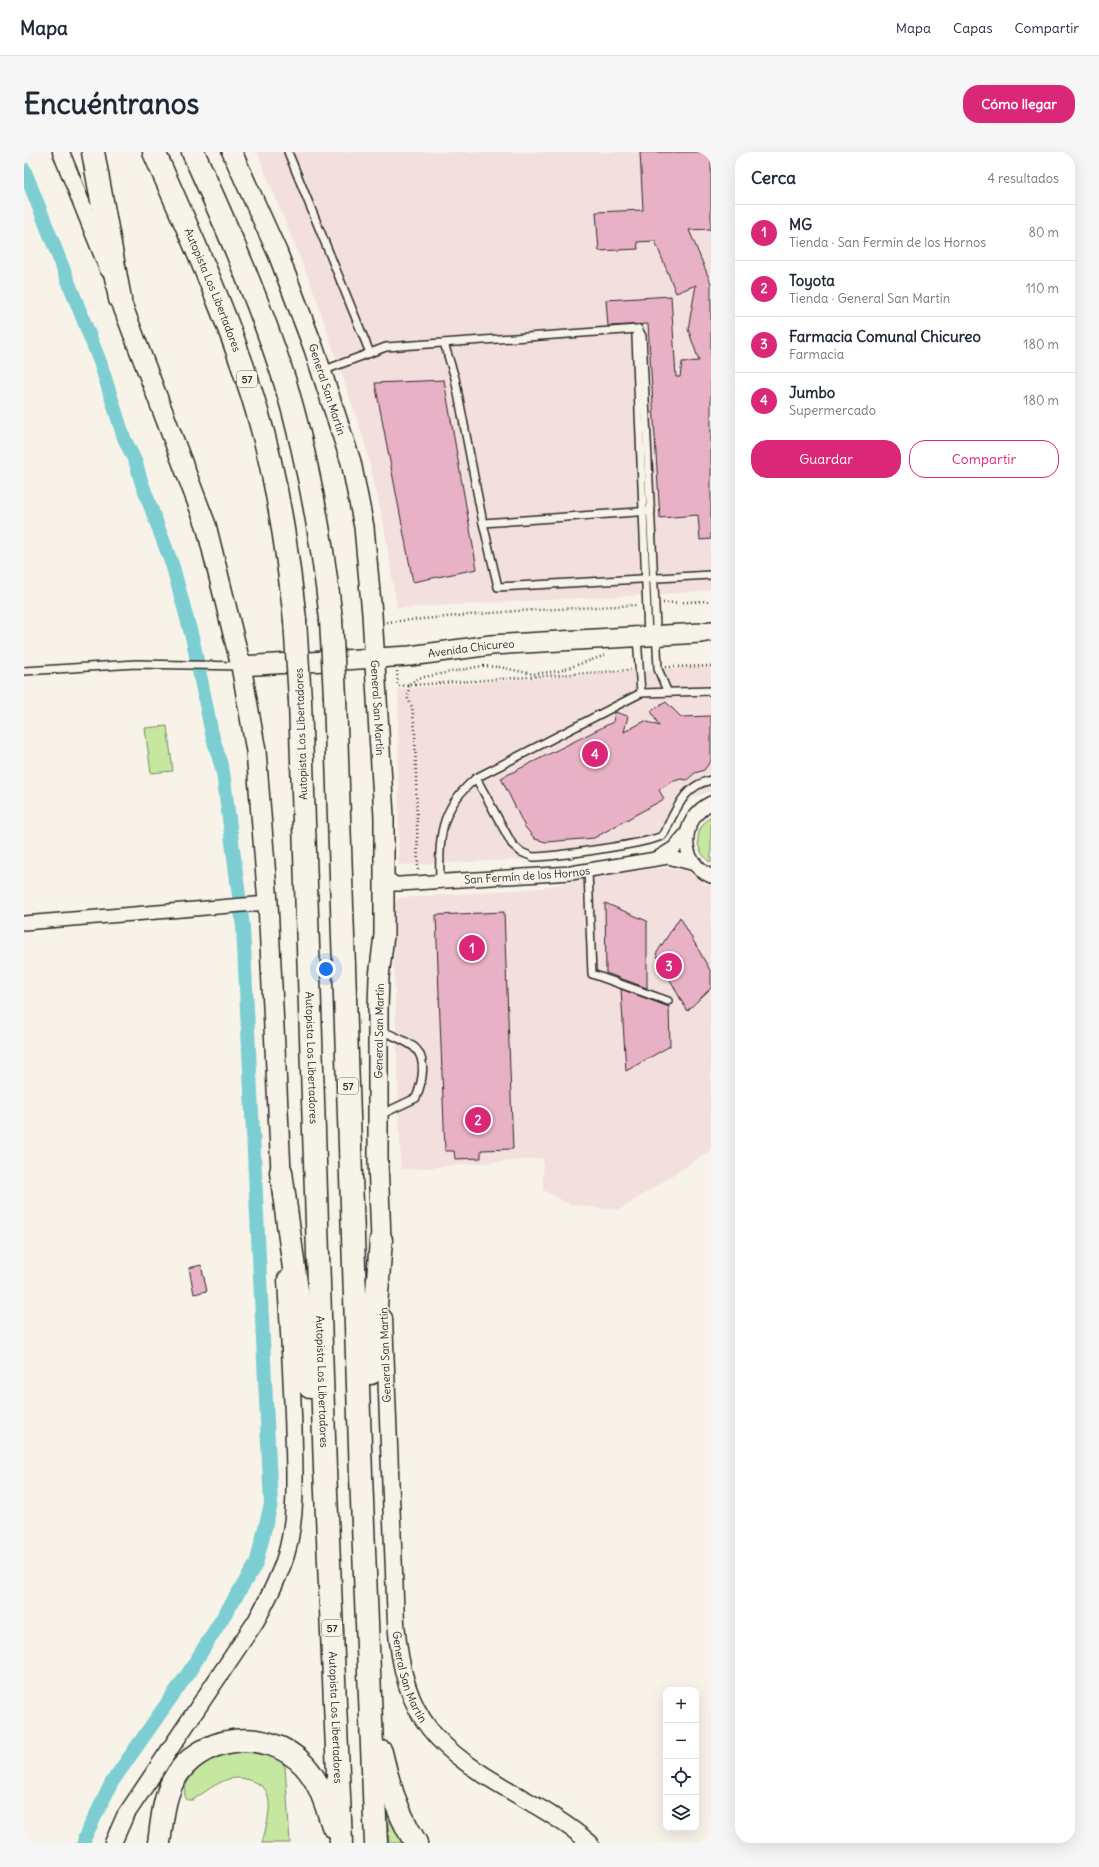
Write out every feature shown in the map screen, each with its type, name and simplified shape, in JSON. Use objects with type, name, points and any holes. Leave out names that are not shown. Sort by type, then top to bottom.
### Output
[{"type":"highway","points":[[93,152],[120,299]]},
{"type":"highway","name":"Autopista Los Libertadores","points":[[154,152],[222,309],[257,409],[280,510],[295,620],[300,700],[325,1469],[340,1843]]},
{"type":"highway","name":"57","points":[[194,152],[254,296],[285,382],[296,420],[314,498],[325,565],[331,619],[336,697],[361,1476],[376,1843]]},
{"type":"highway","points":[[281,1172],[314,1412],[325,1469]]},
{"type":"highway","points":[[361,1476],[381,1240]]},
{"type":"highway","points":[[371,1700],[382,1756],[396,1802],[402,1818],[416,1843]]},
{"type":"highway","points":[[159,1843],[164,1804],[172,1782],[179,1773],[195,1756],[215,1745],[232,1741],[250,1740],[274,1745],[296,1757],[305,1766],[319,1786],[340,1843]]},
{"type":"main road","name":"General San Martín","points":[[232,152],[278,254],[322,371],[344,436],[364,527],[373,624],[388,885],[379,977],[378,1116],[381,1240]]},
{"type":"main road","points":[[120,299],[203,518],[217,567],[241,666],[256,751],[268,903],[281,1172]]},
{"type":"main road","name":"Avenida Chicureo","points":[[241,666],[424,655],[491,645],[708,633]]},
{"type":"street","points":[[61,152],[120,299]]},
{"type":"street","name":"San Fermín de los Hornos","points":[[658,858],[674,848],[687,833],[692,819],[703,808],[711,803]]},
{"type":"street","points":[[687,833],[688,850],[695,864],[711,876]]},
{"type":"street","name":"San Fermín de los Hornos","points":[[388,885],[588,871],[658,858],[678,858],[695,864]]},
{"type":"street","points":[[24,923],[268,903]]},
{"type":"street","points":[[113,1843],[128,1810],[256,1621],[274,1586],[286,1554],[293,1518],[294,1453],[281,1172]]},
{"type":"street","name":"General San Martín","points":[[381,1240],[396,1623],[400,1654],[408,1690],[414,1705],[428,1728],[455,1756],[489,1779],[559,1820],[590,1843]]},
{"type":"lane","points":[[288,152],[370,353]]},
{"type":"lane","points":[[322,371],[386,347],[638,329]]},
{"type":"lane","points":[[638,329],[642,336],[656,604],[640,670],[641,693]]},
{"type":"lane","points":[[638,329],[636,336],[648,636],[667,691]]},
{"type":"lane","points":[[444,343],[455,378],[483,523],[498,587],[711,575]]},
{"type":"lane","points":[[483,523],[643,513],[651,511]]},
{"type":"lane","points":[[24,671],[136,664],[241,666]]},
{"type":"lane","points":[[440,882],[440,834],[444,820],[461,791],[476,778],[641,693],[667,691],[711,691]]},
{"type":"lane","points":[[476,778],[512,844],[521,852],[533,857],[656,839],[663,834],[678,805],[691,788],[711,780]]},
{"type":"lane","points":[[588,871],[592,974],[668,1001]]},
{"type":"lane","points":[[378,1029],[414,1047],[421,1056],[422,1070],[421,1084],[416,1098],[378,1116]]},
{"type":"path","points":[[656,604],[711,601]]},
{"type":"path","points":[[373,624],[516,611],[646,604]]},
{"type":"path","points":[[419,883],[415,730],[412,708],[408,699],[409,686],[419,678],[482,666],[499,667],[534,674],[559,671],[609,654]]},
{"type":"path","points":[[396,657],[398,686],[640,670]]},
{"type":"path","points":[[658,667],[711,666]]},
{"type":"shaded area","points":[[257,152],[711,152],[711,589],[698,592],[397,608],[383,520],[364,440],[315,295]]},
{"type":"shaded area","points":[[711,666],[711,791],[693,797],[679,809],[668,833],[666,842],[583,857],[399,865],[398,689]]},
{"type":"shaded area","points":[[665,868],[686,870],[707,885],[711,885],[711,1150],[621,1209],[603,1209],[569,1204],[543,1190],[543,1158],[401,1170],[392,908],[399,898],[541,888],[609,874]]},
{"type":"green space","points":[[167,726],[173,771],[151,773],[145,728]]},
{"type":"green space","points":[[711,816],[711,863],[701,852],[698,840],[701,827]]},
{"type":"green space","points":[[247,1748],[275,1756],[285,1766],[290,1843],[262,1843],[268,1820],[269,1802],[265,1790],[254,1782],[245,1779],[228,1779],[192,1800],[187,1800],[185,1793],[186,1786],[196,1771],[211,1759],[225,1752]]},
{"type":"green space","points":[[386,1781],[410,1843],[389,1843]]},
{"type":"building","points":[[640,152],[711,152],[711,229],[689,230],[711,283],[711,539],[700,540],[698,515],[660,518],[648,324],[608,326],[606,300],[671,296],[676,377],[680,377],[682,362],[699,361],[688,329],[696,285],[676,293],[655,241],[637,242],[638,249],[599,251],[596,212],[643,210]]},
{"type":"building","points":[[444,380],[477,569],[413,582],[375,383]]},
{"type":"building","points":[[666,702],[681,717],[711,716],[711,761],[704,770],[695,773],[687,780],[681,779],[671,782],[659,790],[664,799],[594,838],[546,842],[535,839],[525,827],[501,778],[613,722],[615,712],[628,716],[624,732],[645,721],[659,726],[651,711]]},
{"type":"building","points":[[605,903],[647,921],[647,988],[606,973]]},
{"type":"building","points":[[504,912],[513,1149],[481,1150],[481,1158],[455,1159],[454,1151],[445,1151],[436,915]]},
{"type":"building","points":[[680,917],[711,972],[711,988],[687,1011],[656,954]]},
{"type":"building","points":[[621,989],[669,1007],[670,1046],[626,1071]]},
{"type":"building","points":[[201,1265],[207,1291],[194,1294],[189,1268]]},
{"type":"waterway","points":[[24,169],[100,362],[124,438],[136,463],[141,481],[173,567],[193,641],[212,734],[223,772],[243,927],[271,1504],[256,1564],[189,1672],[112,1782],[85,1837],[84,1843]]},
{"type":"place","name":"Jumbo","points":[[595,754]]},
{"type":"place","name":"MG","points":[[472,948]]},
{"type":"place","name":"Farmacia Comunal Chicureo","points":[[669,966]]},
{"type":"place","name":"Toyota","points":[[478,1120]]}]
